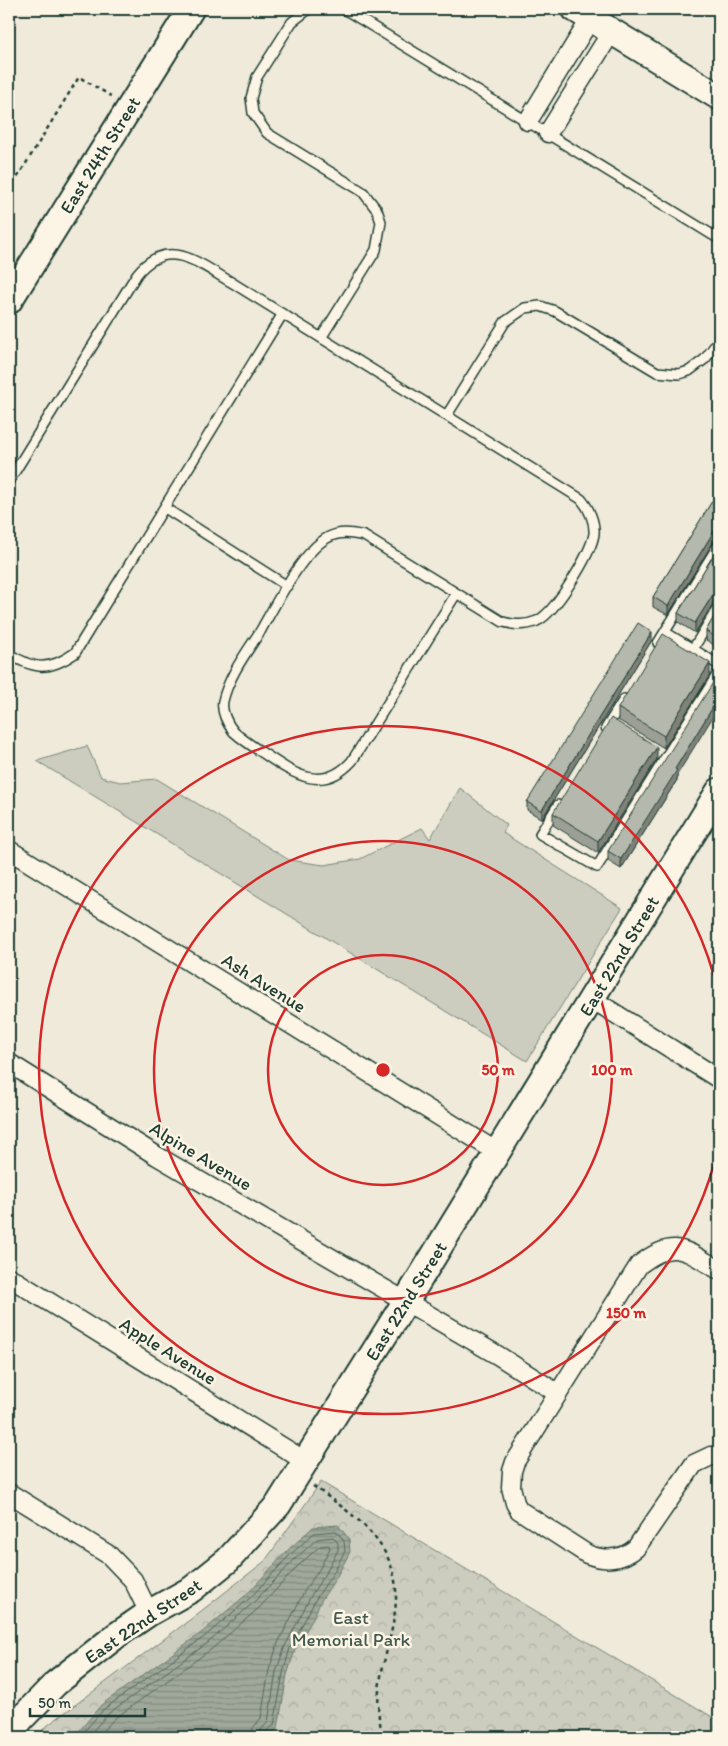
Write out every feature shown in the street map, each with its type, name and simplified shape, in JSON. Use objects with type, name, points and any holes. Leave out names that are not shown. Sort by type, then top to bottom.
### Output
[{"type":"street","name":"East 24th Street","points":[[9,301],[191,9]]},
{"type":"street","points":[[528,121],[581,12],[719,97]]},
{"type":"street","points":[[548,133],[612,31]]},
{"type":"street","name":"East 22nd Street","points":[[9,1735],[21,1719],[56,1683],[117,1635],[149,1613],[192,1589],[228,1560],[278,1505],[406,1302],[719,791]]},
{"type":"street","name":"Ash Avenue","points":[[9,850],[497,1152]]},
{"type":"street","points":[[592,999],[719,1079]]},
{"type":"street","name":"Alpine Avenue","points":[[9,1063],[157,1156],[499,1356],[557,1393]]},
{"type":"street","points":[[719,1270],[679,1249],[666,1249],[652,1255],[639,1265],[515,1462],[511,1487],[515,1503],[524,1514],[594,1557],[610,1559],[632,1552],[636,1548],[694,1464],[711,1456],[719,1456]]},
{"type":"street","name":"Apple Avenue","points":[[9,1277],[301,1468]]},
{"type":"street","points":[[9,1493],[109,1555],[133,1580],[149,1613]]},
{"type":"lane","points":[[309,9],[292,22],[257,77],[251,98],[253,113],[267,134],[363,192],[378,210],[382,222],[376,250],[321,338]]},
{"type":"lane","points":[[344,9],[719,239]]},
{"type":"lane","points":[[9,481],[136,274],[148,262],[165,254],[186,257],[231,282],[581,499],[592,517],[594,533],[587,555],[552,609],[545,617],[526,625],[503,622],[364,536],[351,533],[333,535],[318,544],[306,558],[229,682],[223,702],[228,725],[239,737],[296,773],[311,778],[330,777],[337,774],[352,761],[456,594]]},
{"type":"lane","points":[[446,415],[505,322],[525,308],[540,306],[555,310],[657,372],[679,374],[689,371],[705,359],[719,340]]},
{"type":"lane","points":[[9,654],[24,664],[36,667],[54,665],[75,652],[282,315]]},
{"type":"lane","points":[[165,508],[287,586]]},
{"type":"lane","points":[[655,648],[719,544]]},
{"type":"lane","points":[[693,649],[719,606]]},
{"type":"lane","points":[[665,632],[719,665]]},
{"type":"lane","points":[[565,794],[540,834],[596,867],[662,755],[719,672]]},
{"type":"lane","points":[[599,738],[613,725],[629,690]]},
{"type":"path","points":[[9,191],[79,77],[111,96]]},
{"type":"path","points":[[301,1468],[372,1533],[385,1551],[393,1570],[396,1590],[395,1605],[377,1705],[380,1727],[384,1737]]},
{"type":"green space","points":[[87,746],[101,777],[120,782],[157,779],[289,860],[324,865],[360,859],[422,828],[430,839],[460,788],[507,825],[503,833],[622,908],[527,1061],[37,761]]},
{"type":"green space","name":"East Memorial Park","points":[[321,1482],[719,1721],[719,1737],[38,1737],[44,1728],[191,1619],[265,1561]]},
{"type":"water","points":[[338,1525],[349,1539],[350,1552],[295,1650],[287,1675],[278,1728],[268,1737],[74,1737],[101,1705],[201,1633],[247,1594],[286,1552],[313,1527]]},
{"type":"building","points":[[719,490],[719,528],[714,531],[668,606],[653,597]]},
{"type":"building","points":[[719,546],[719,590],[714,593],[695,623],[678,613]]},
{"type":"building","points":[[719,608],[719,639],[706,631]]},
{"type":"building","points":[[638,623],[652,632],[542,810],[540,810],[527,802]]},
{"type":"building","points":[[663,634],[710,663],[664,736],[618,708]]},
{"type":"building","points":[[719,673],[719,697],[675,769],[677,770],[621,859],[608,851]]},
{"type":"building","points":[[611,718],[657,747],[598,841],[553,813]]}]
